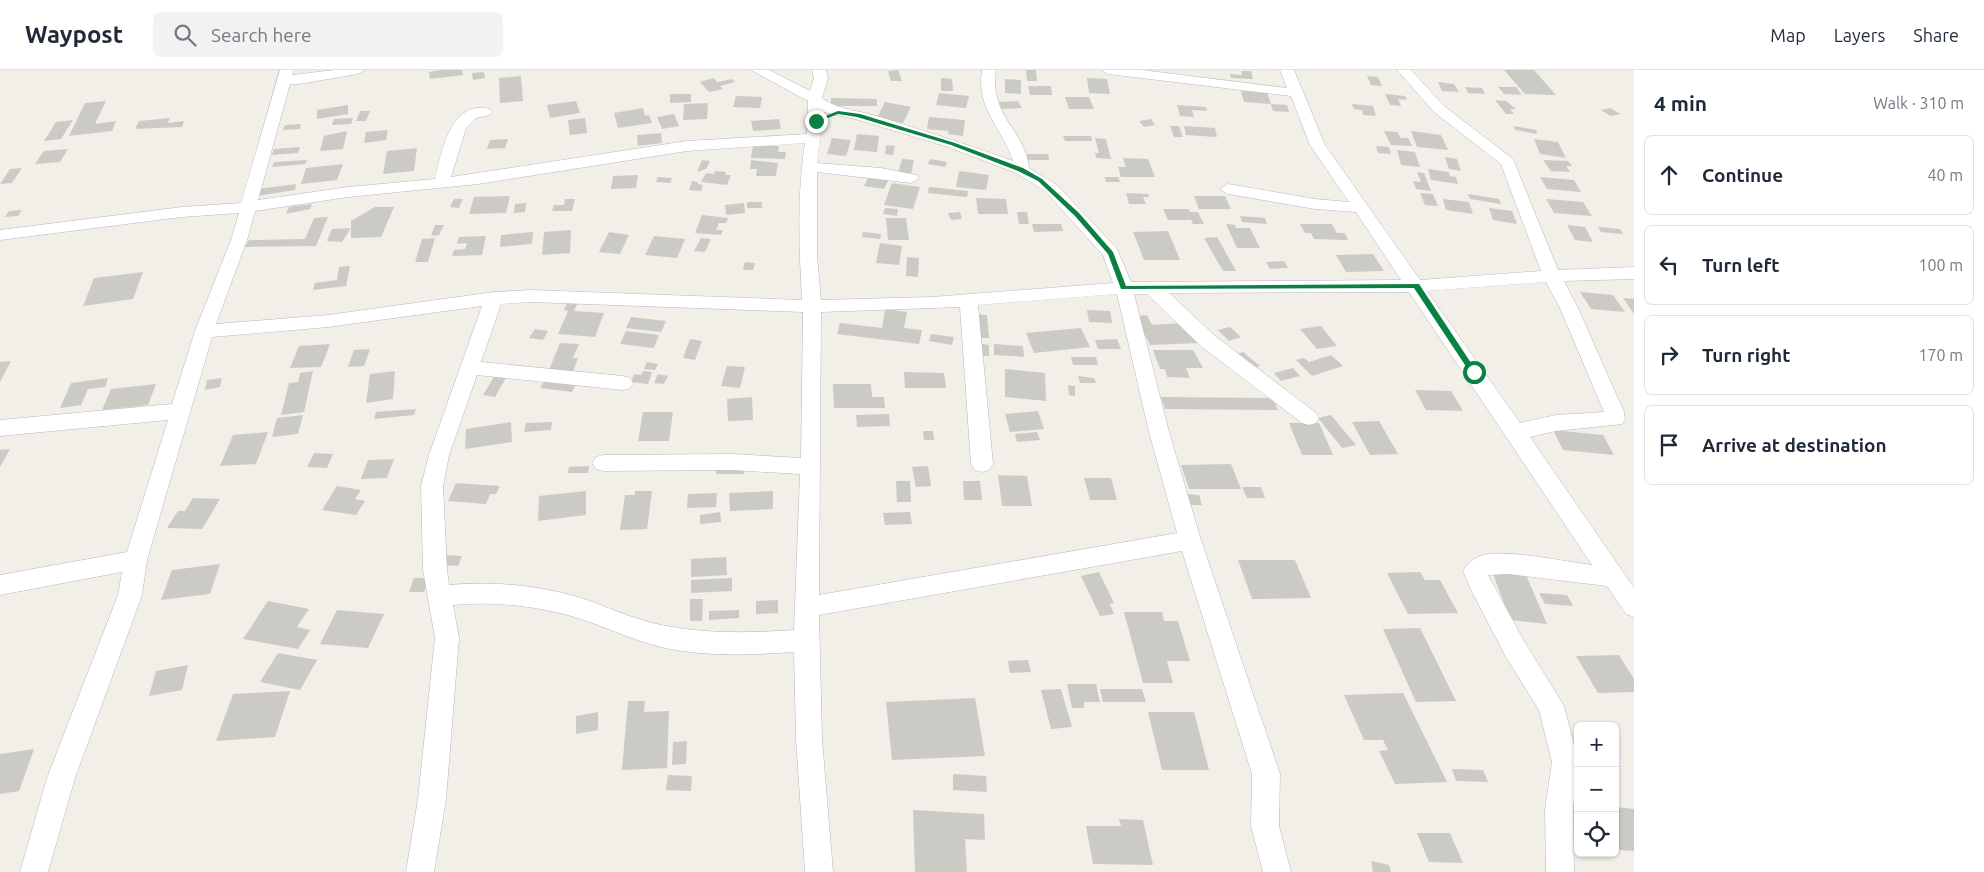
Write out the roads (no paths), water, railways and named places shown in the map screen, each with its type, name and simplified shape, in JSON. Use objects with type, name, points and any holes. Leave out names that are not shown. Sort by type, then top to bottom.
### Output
[{"type":"street","points":[[34,872],[61,778],[130,595],[136,560],[204,331],[239,240],[247,207],[288,80],[358,70]]},
{"type":"street","points":[[758,70],[815,99],[822,107],[953,144],[1020,170],[1051,188],[1111,254],[1124,288],[1160,432],[1190,540],[1266,774],[1265,826],[1277,872]]},
{"type":"street","points":[[819,70],[821,78],[815,99],[816,121],[809,167],[808,256],[812,306],[811,467],[806,640],[809,739],[819,872]]},
{"type":"street","points":[[989,70],[987,90],[991,106],[1018,155],[1020,170]]},
{"type":"street","points":[[1108,70],[1297,93]]},
{"type":"street","points":[[1287,70],[1318,145],[1634,607]]},
{"type":"street","points":[[1404,70],[1439,109],[1507,160],[1552,276],[1573,317],[1614,412],[1615,419],[1556,423],[1516,432],[1528,450]]},
{"type":"street","points":[[442,183],[451,144],[461,124],[469,116],[485,112]]},
{"type":"street","points":[[816,121],[838,112]]},
{"type":"street","points":[[0,235],[520,173],[634,153],[687,146],[813,138]]},
{"type":"street","points":[[809,167],[881,173],[911,178]]},
{"type":"street","points":[[1228,189],[1315,204],[1362,208]]},
{"type":"street","points":[[204,331],[328,321],[494,298],[531,296],[812,306],[968,300],[1124,288],[1416,286],[1552,276],[1634,273]]},
{"type":"street","points":[[1152,288],[1208,341],[1309,418]]},
{"type":"street","points":[[420,872],[432,799],[447,638],[435,570],[432,486],[439,455],[494,298]]},
{"type":"street","points":[[968,300],[982,464]]},
{"type":"street","points":[[471,368],[623,383]]},
{"type":"street","points":[[0,428],[180,411]]},
{"type":"street","points":[[603,463],[732,462],[811,467]]},
{"type":"street","points":[[808,607],[1190,540]]},
{"type":"street","points":[[0,585],[136,560]]},
{"type":"street","points":[[1560,872],[1559,810],[1565,762],[1551,706],[1515,650],[1480,585],[1475,571],[1486,564],[1508,564],[1614,577]]},
{"type":"street","points":[[440,596],[465,593],[502,593],[537,598],[578,608],[660,636],[717,644],[748,645],[806,640]]}]
